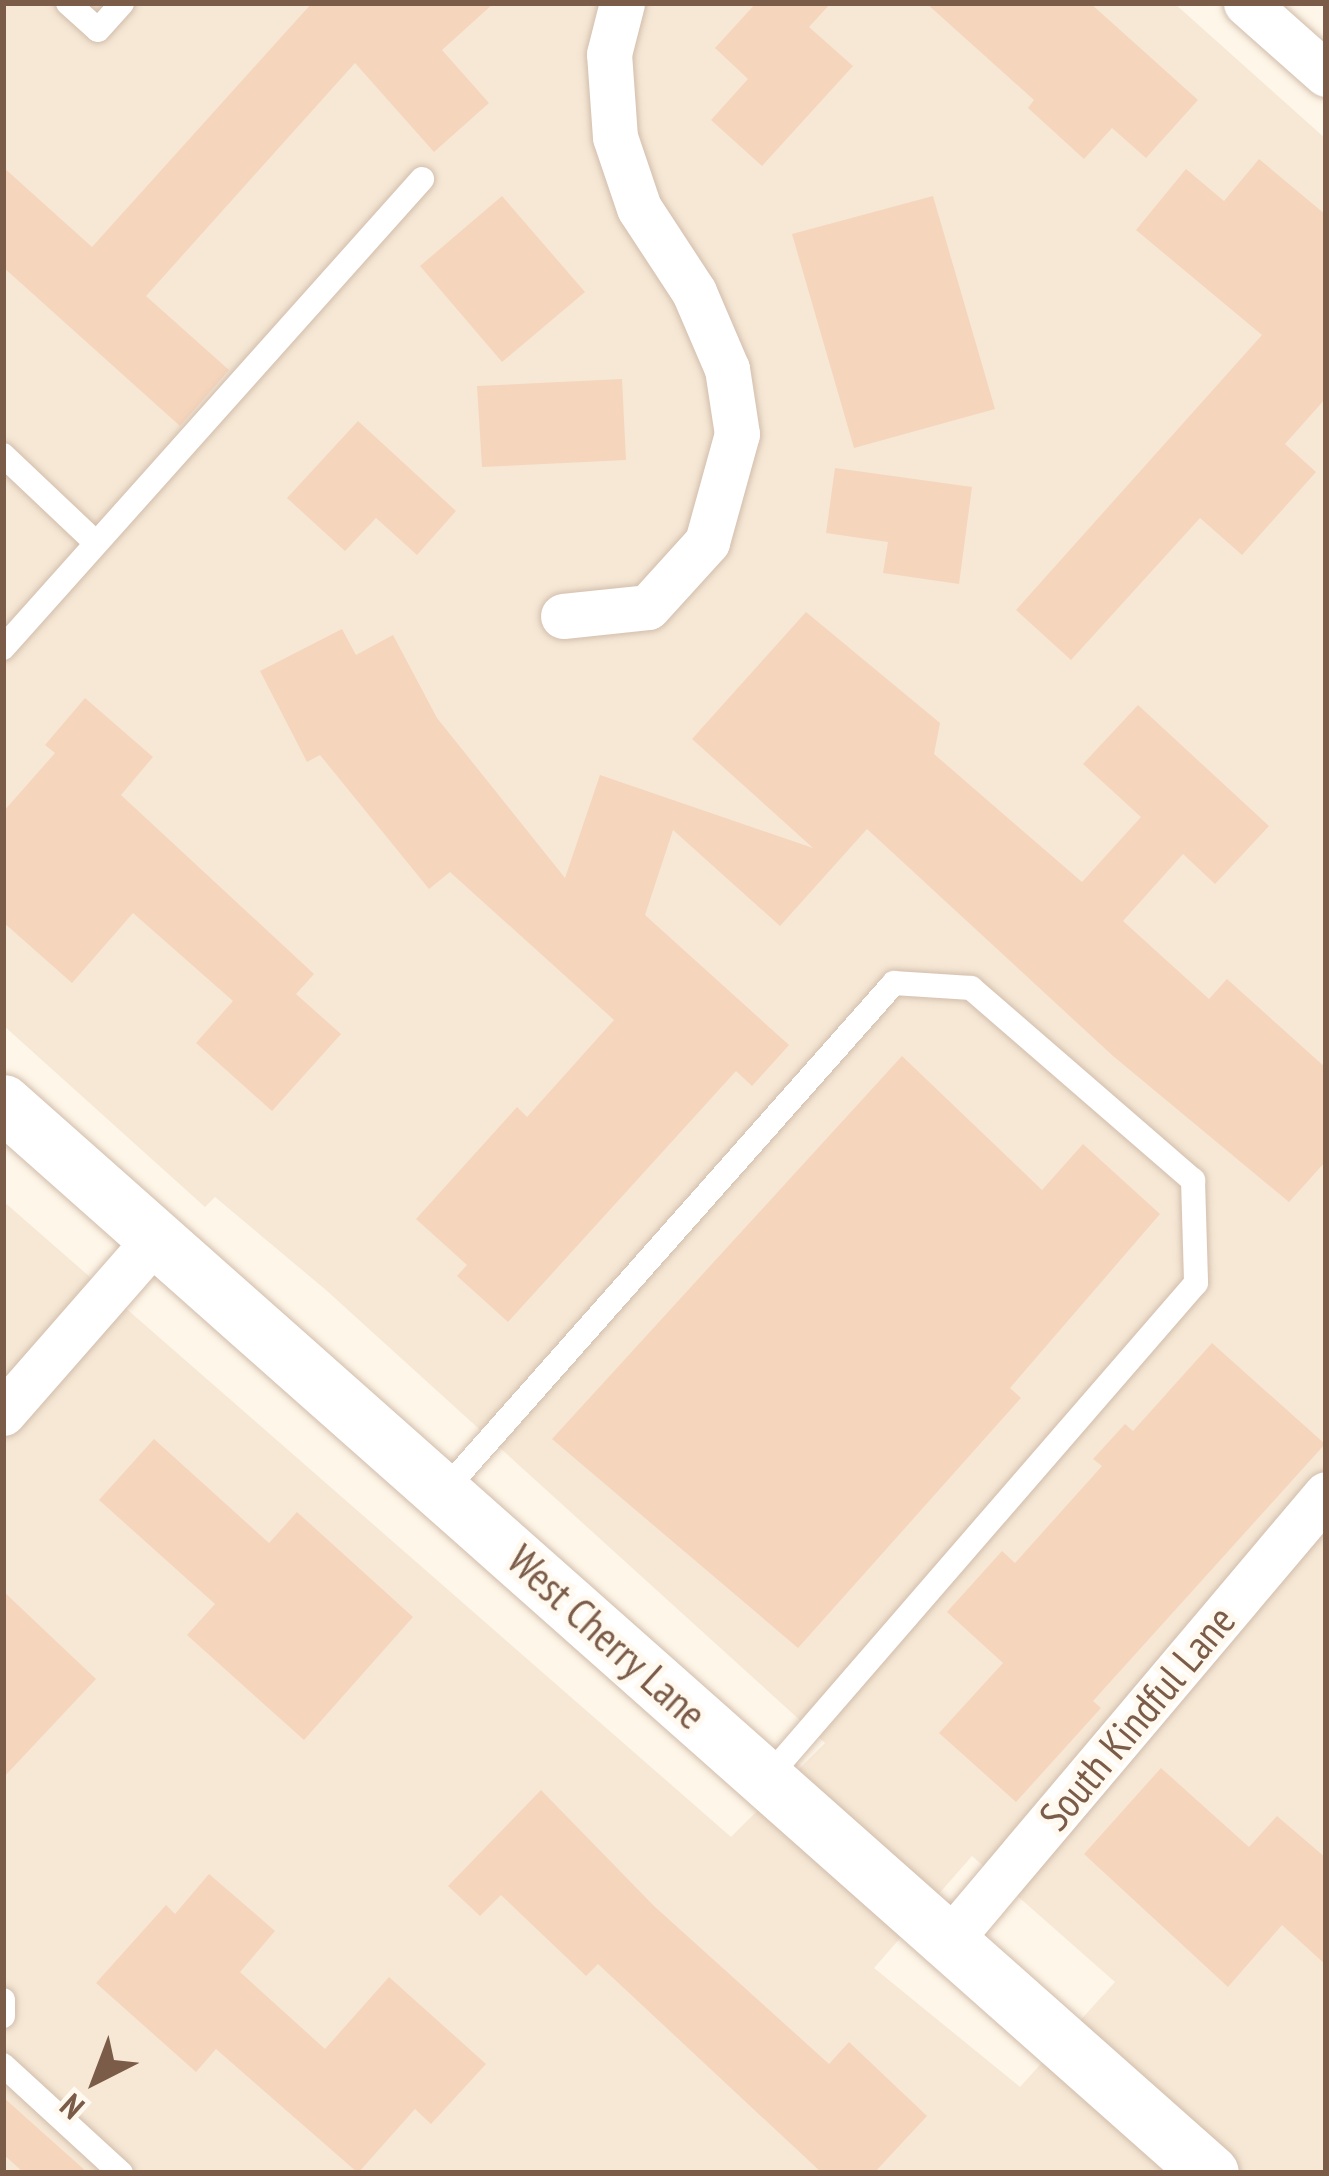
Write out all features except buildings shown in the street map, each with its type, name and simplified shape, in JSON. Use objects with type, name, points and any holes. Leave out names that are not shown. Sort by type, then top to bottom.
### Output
[{"type":"street","points":[[563,616],[648,607],[707,542],[737,434],[727,369],[694,292],[639,208],[615,137],[610,54],[622,3]]},
{"type":"street","points":[[1263,8],[1326,74]]},
{"type":"street","name":"West Cherry Lane","points":[[3,1102],[1210,2173]]},
{"type":"street","points":[[3,1414],[157,1238]]},
{"type":"street","name":"South Kindful Lane","points":[[948,1942],[1326,1494]]},
{"type":"lane","points":[[68,3],[98,30],[122,3]]},
{"type":"lane","points":[[3,648],[422,179]]},
{"type":"lane","points":[[3,455],[96,543]]},
{"type":"lane","points":[[443,1492],[894,982],[971,988],[1193,1180],[1196,1283],[767,1778]]},
{"type":"lane","points":[[3,2000],[3,2016]]},
{"type":"lane","points":[[3,2066],[122,2173]]},
{"type":"shaded area","points":[[3,3],[1174,3],[1326,139],[1326,2173],[3,2173],[3,1201],[731,1837],[825,1743],[326,1290],[215,1197],[205,1207],[3,1025]],"holes":[[[972,1856],[1115,1982],[1020,2087],[874,1968]]]}]
